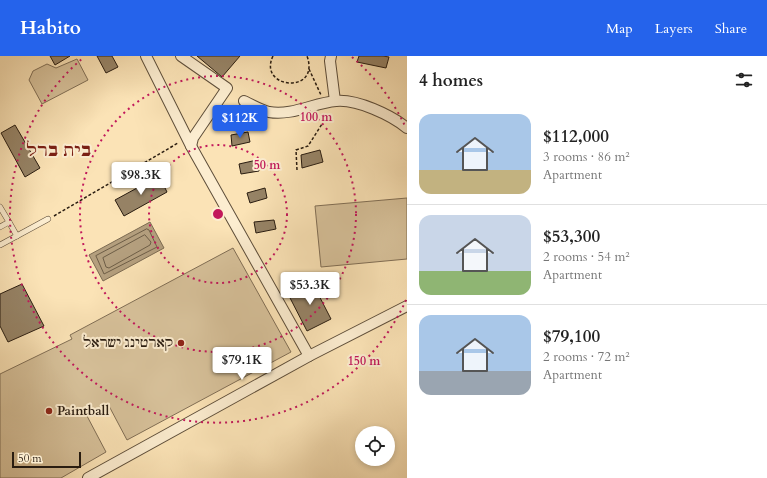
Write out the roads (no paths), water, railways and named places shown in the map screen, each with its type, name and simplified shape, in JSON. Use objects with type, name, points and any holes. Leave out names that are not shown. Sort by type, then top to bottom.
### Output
[{"type":"street","points":[[181,56],[226,88],[189,142]]},
{"type":"street","points":[[332,56],[330,62],[335,101]]},
{"type":"street","points":[[151,59],[189,142],[309,356]]},
{"type":"street","points":[[244,102],[270,112],[298,110],[335,101],[349,102],[394,118],[407,128]]},
{"type":"street","points":[[88,478],[309,356],[407,306]]},
{"type":"lane","points":[[0,207],[17,236]]},
{"type":"lane","points":[[0,245],[48,219]]},
{"type":"lane","points":[[0,227],[9,222]]},
{"type":"water","points":[[150,222],[164,248],[103,281],[89,255]]},
{"type":"place","name":"קארטינג ישראל","points":[[181,343]]},
{"type":"place","name":"Paintball","points":[[49,411]]},
{"type":"district","name":"בית ברל","points":[[59,150]]}]
